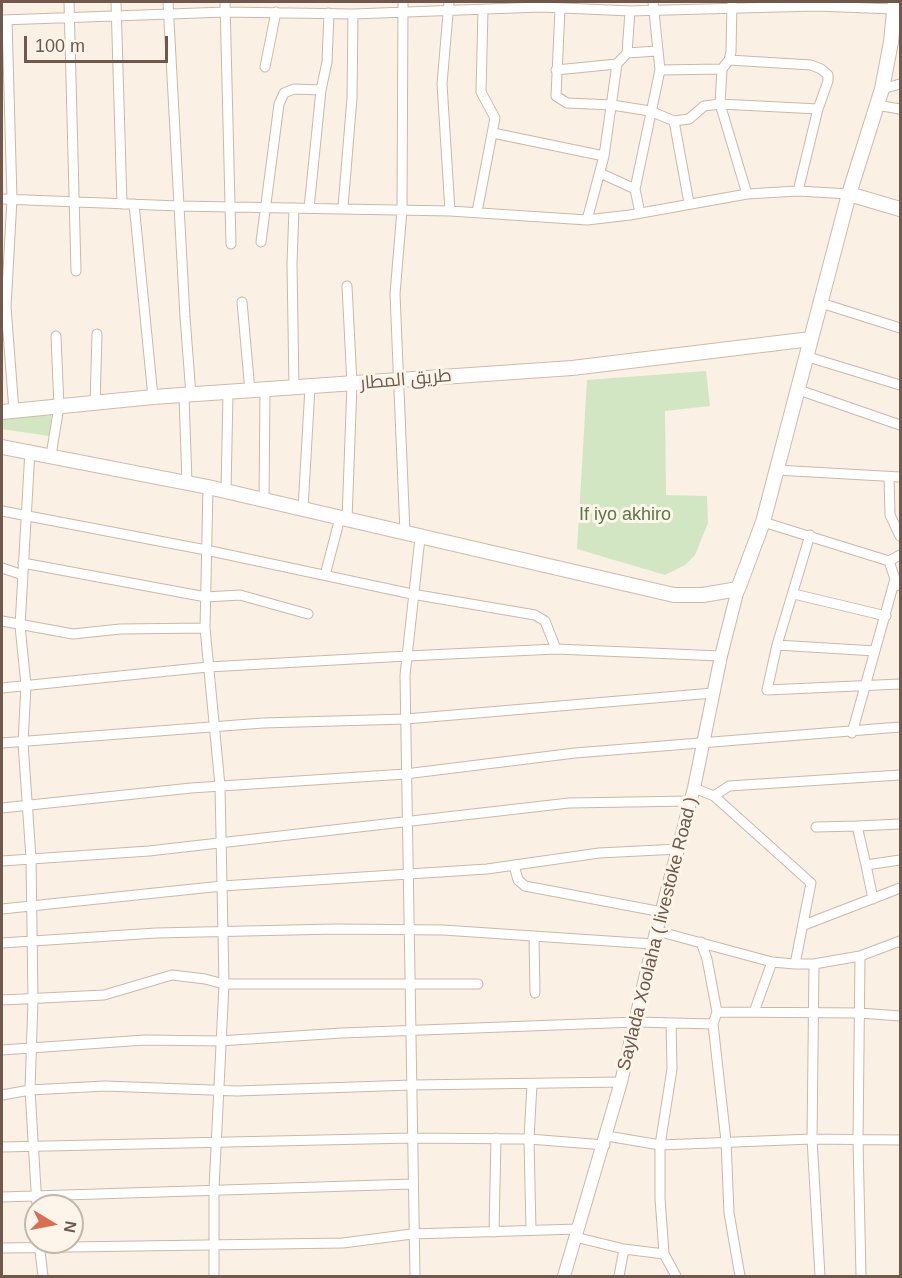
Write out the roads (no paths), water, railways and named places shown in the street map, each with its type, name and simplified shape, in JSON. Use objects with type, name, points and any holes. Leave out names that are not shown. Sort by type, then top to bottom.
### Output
[{"type":"main road","points":[[2,447],[30,450],[208,487],[674,596],[703,596],[738,589],[764,522],[796,388],[830,274],[849,194],[896,42],[894,5]]},
{"type":"main road","points":[[849,194],[900,209]]},
{"type":"main road","name":"طريق المطار","points":[[8,411],[188,395],[228,394],[572,368],[810,339]]},
{"type":"street","points":[[69,2],[76,271]]},
{"type":"street","points":[[116,2],[122,204]]},
{"type":"street","points":[[168,2],[188,395],[187,483]]},
{"type":"street","points":[[225,2],[232,207],[231,244]]},
{"type":"street","points":[[265,67],[279,2]]},
{"type":"street","points":[[8,411],[6,307],[12,199],[4,20],[226,12],[353,14],[403,6],[489,7],[541,4],[560,9],[605,5],[630,11],[652,6],[894,5]]},
{"type":"street","points":[[731,5],[729,60],[722,69],[720,104],[747,194]]},
{"type":"street","points":[[403,6],[402,210],[395,294],[405,533]]},
{"type":"street","points":[[448,6],[442,84],[450,211]]},
{"type":"street","points":[[640,213],[635,189],[660,70],[652,6]]},
{"type":"street","points":[[477,212],[495,118],[481,92],[489,7]]},
{"type":"street","points":[[560,9],[555,92],[567,103],[612,105],[650,111],[674,121],[689,119],[704,106],[720,104],[818,109]]},
{"type":"street","points":[[587,220],[604,156],[617,64],[627,53],[630,11]]},
{"type":"street","points":[[309,208],[321,90],[327,62],[329,14]]},
{"type":"street","points":[[343,207],[352,98],[353,14]]},
{"type":"street","points":[[627,53],[657,51]]},
{"type":"street","points":[[729,60],[812,65],[828,75],[798,191]]},
{"type":"street","points":[[556,70],[617,64]]},
{"type":"street","points":[[660,70],[722,69]]},
{"type":"street","points":[[882,89],[900,84]]},
{"type":"street","points":[[261,242],[275,130],[284,93],[294,89],[321,90]]},
{"type":"street","points":[[876,105],[900,109]]},
{"type":"street","points":[[674,121],[689,202]]},
{"type":"street","points":[[493,133],[604,156]]},
{"type":"street","points":[[600,173],[635,189]]},
{"type":"street","points":[[2,199],[179,206],[343,207],[477,212],[587,220],[747,194],[798,191],[849,194]]},
{"type":"street","points":[[135,204],[143,313],[153,398]]},
{"type":"street","points":[[294,208],[292,264],[294,388]]},
{"type":"street","points":[[325,575],[343,519],[352,384],[347,286]]},
{"type":"street","points":[[242,302],[250,391]]},
{"type":"street","points":[[821,303],[900,328]]},
{"type":"street","points":[[95,405],[97,333]]},
{"type":"street","points":[[51,455],[59,407],[56,336]]},
{"type":"street","points":[[805,356],[900,385]]},
{"type":"street","points":[[303,509],[310,387]]},
{"type":"street","points":[[796,388],[900,425]]},
{"type":"street","points":[[264,500],[265,391]]},
{"type":"street","points":[[226,491],[228,394]]},
{"type":"street","points":[[30,450],[20,626],[26,685],[23,743],[31,858],[33,999],[30,1090],[37,1194]]},
{"type":"street","points":[[776,470],[900,477]]},
{"type":"street","points":[[890,477],[890,515],[900,536]]},
{"type":"street","points":[[208,487],[205,628],[220,786],[224,984],[219,1041],[214,1189],[214,1276]]},
{"type":"street","points":[[2,511],[206,550],[412,594],[535,615],[545,621],[556,649]]},
{"type":"street","points":[[764,522],[889,561],[900,555]]},
{"type":"street","points":[[810,535],[766,688],[770,692],[868,684],[900,684]]},
{"type":"street","points":[[415,1276],[412,1234],[412,1032],[405,774],[407,656],[412,594],[420,538]]},
{"type":"street","points":[[852,733],[868,684],[885,616],[898,582],[889,561]]},
{"type":"street","points":[[23,563],[206,597],[240,595],[308,614]]},
{"type":"street","points":[[2,568],[23,575]]},
{"type":"street","name":"Saylada Xoolaha ( livestoke Road )","points":[[564,1276],[606,1141],[621,1082],[653,944],[691,801],[721,656],[738,589]]},
{"type":"street","points":[[794,594],[885,616]]},
{"type":"street","points":[[2,621],[73,634],[130,629],[205,628]]},
{"type":"street","points":[[777,645],[875,651]]},
{"type":"street","points":[[2,688],[208,667],[556,649],[721,656]]},
{"type":"street","points":[[2,742],[23,743],[216,727],[406,719],[713,693]]},
{"type":"street","points":[[2,808],[220,786],[405,774],[575,753],[852,733],[900,727]]},
{"type":"street","points":[[714,796],[729,786],[900,775]]},
{"type":"street","points":[[694,788],[714,796],[811,883],[795,964]]},
{"type":"street","points":[[2,861],[150,851],[569,802],[691,801]]},
{"type":"street","points":[[816,827],[900,824]]},
{"type":"street","points":[[857,826],[873,899]]},
{"type":"street","points":[[2,909],[222,886],[514,865],[599,853],[679,849]]},
{"type":"street","points":[[866,865],[900,860]]},
{"type":"street","points":[[514,865],[518,880],[525,885],[662,912]]},
{"type":"street","points":[[804,925],[900,888]]},
{"type":"street","points":[[2,943],[222,931],[443,930],[653,944]]},
{"type":"street","points":[[657,931],[772,962],[795,964],[814,964],[860,956],[900,944]]},
{"type":"street","points":[[534,936],[535,993]]},
{"type":"street","points":[[701,942],[707,959],[717,1012],[713,1024],[726,1141],[729,1213],[740,1276]]},
{"type":"street","points":[[860,956],[858,1140],[861,1276]]},
{"type":"street","points":[[754,1012],[772,962]]},
{"type":"street","points":[[814,964],[812,1139],[820,1276]]},
{"type":"street","points":[[2,1000],[104,995],[172,975],[224,984],[478,984]]},
{"type":"street","points":[[717,1012],[860,1013],[900,1016]]},
{"type":"street","points":[[2,1050],[145,1040],[219,1041],[636,1022],[713,1024]]},
{"type":"street","points":[[671,1023],[672,1069],[660,1145],[664,1254],[676,1276]]},
{"type":"street","points":[[2,1095],[30,1090],[105,1086],[219,1090],[621,1082]]},
{"type":"street","points":[[531,1230],[529,1139],[532,1084]]},
{"type":"street","points":[[2,1147],[412,1138],[606,1141],[660,1145],[812,1139],[900,1140]]},
{"type":"street","points":[[494,1232],[496,1138]]},
{"type":"street","points":[[84,1198],[214,1189],[413,1184]]},
{"type":"street","points":[[2,1197],[24,1200]]},
{"type":"street","points":[[84,1245],[214,1246],[343,1243],[412,1234],[531,1230],[577,1233],[624,1249],[664,1254]]},
{"type":"street","points":[[2,1248],[24,1246]]},
{"type":"street","points":[[619,1276],[624,1249]]},
{"type":"street","points":[[40,1254],[43,1276]]},
{"type":"park label","name":"If iyo akhiro","points":[[625,515]]}]
